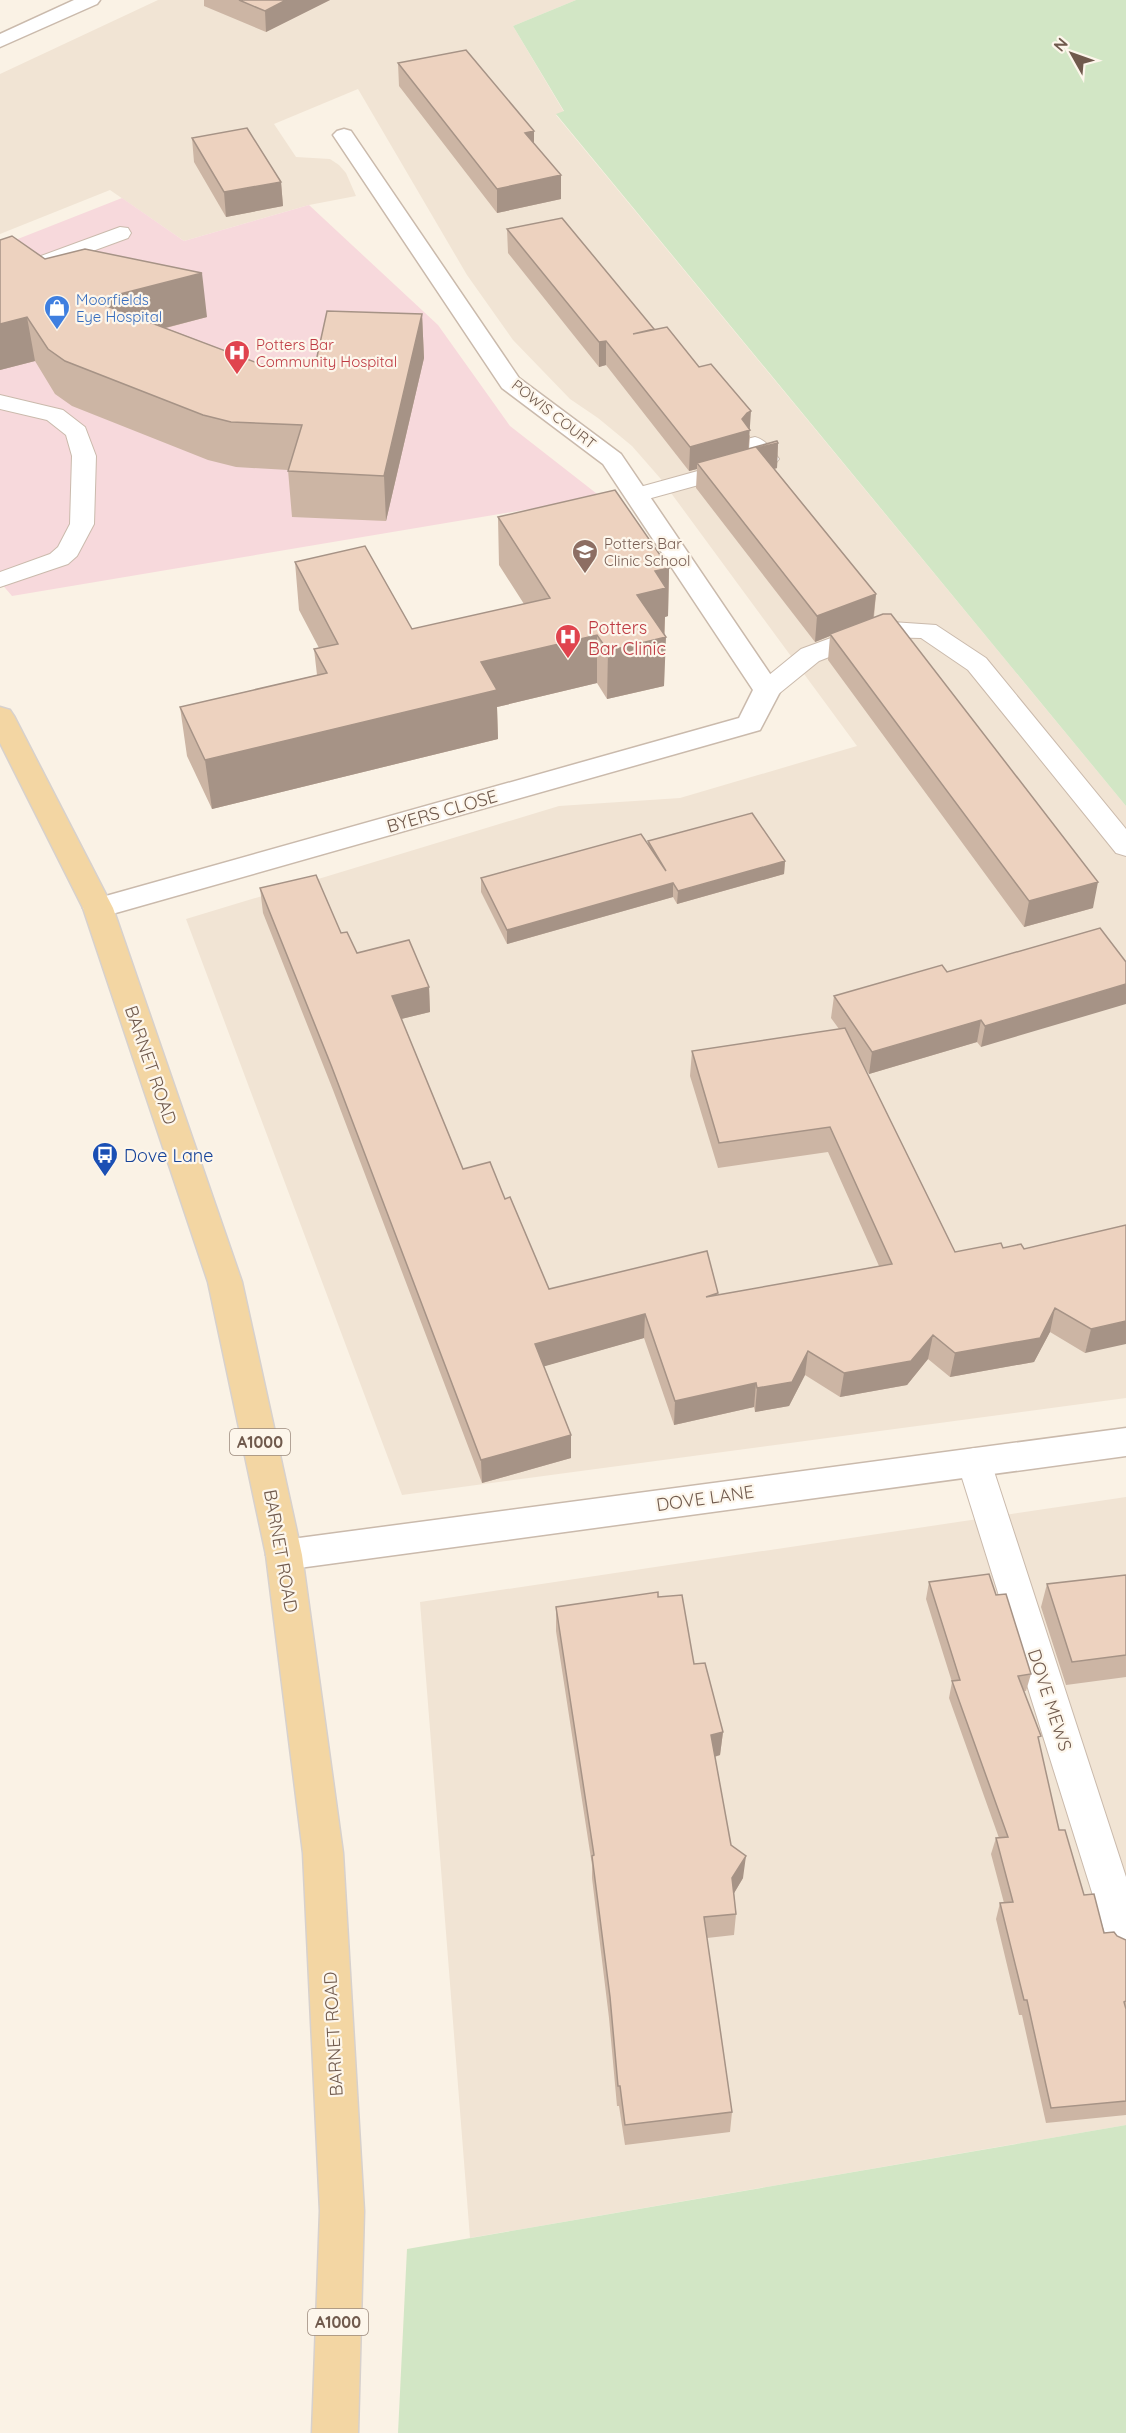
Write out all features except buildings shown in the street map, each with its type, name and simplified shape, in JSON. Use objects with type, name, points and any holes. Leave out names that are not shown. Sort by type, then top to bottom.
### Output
[{"type":"main road","name":"BARNET ROAD","points":[[0,716],[98,908],[225,1282],[284,1555],[323,1852],[342,2211],[335,2433]]},
{"type":"street","points":[[0,41],[90,0]]},
{"type":"street","name":"POWIS COURT","points":[[344,135],[510,383],[612,459],[767,690]]},
{"type":"street","name":"BYERS CLOSE","points":[[98,908],[750,724],[767,690]]},
{"type":"street","name":"DOVE LANE","points":[[284,1555],[1126,1442]]},
{"type":"lane","points":[[0,279],[120,233]]},
{"type":"lane","points":[[0,402],[55,415],[77,432],[84,456],[82,524],[68,551],[59,559],[0,580]]},
{"type":"lane","points":[[637,495],[767,459],[754,444]]},
{"type":"lane","points":[[767,690],[810,655],[877,629],[927,630],[977,664],[1126,847]]},
{"type":"lane","name":"DOVE MEWS","points":[[974,1462],[1126,1937]]},
{"type":"shaded area","points":[[158,0],[576,0],[513,26],[564,112],[556,115],[1126,806],[1126,1398],[402,1495],[186,919],[559,806],[680,798],[857,746],[660,478],[632,446],[570,399],[513,340],[467,275],[358,89],[274,124],[296,157],[330,159],[339,165],[346,173],[356,196],[309,205],[184,241],[110,190],[0,234],[0,74]]},
{"type":"shaded area","name":"Potters Bar Community Hospital","points":[[122,198],[184,241],[309,205],[438,325],[510,426],[601,497],[12,596],[0,582],[0,246]]},
{"type":"shaded area","points":[[1126,1497],[1126,2125],[470,2238],[420,1602]]},
{"type":"green space","points":[[576,0],[1126,0],[1126,806],[556,114],[564,111],[513,26]]},
{"type":"green space","points":[[1126,2125],[1126,2433],[398,2433],[407,2249]]},
{"type":"place","name":"Moorfields Eye Hospital","points":[[57,331]]},
{"type":"place","name":"Potters Bar Community Hospital","points":[[237,376]]},
{"type":"place","name":"Potters Bar Clinic School","points":[[585,575]]},
{"type":"place","name":"Potters Bar Clinic","points":[[568,660]]},
{"type":"place","name":"Dove Lane","points":[[105,1178]]}]
